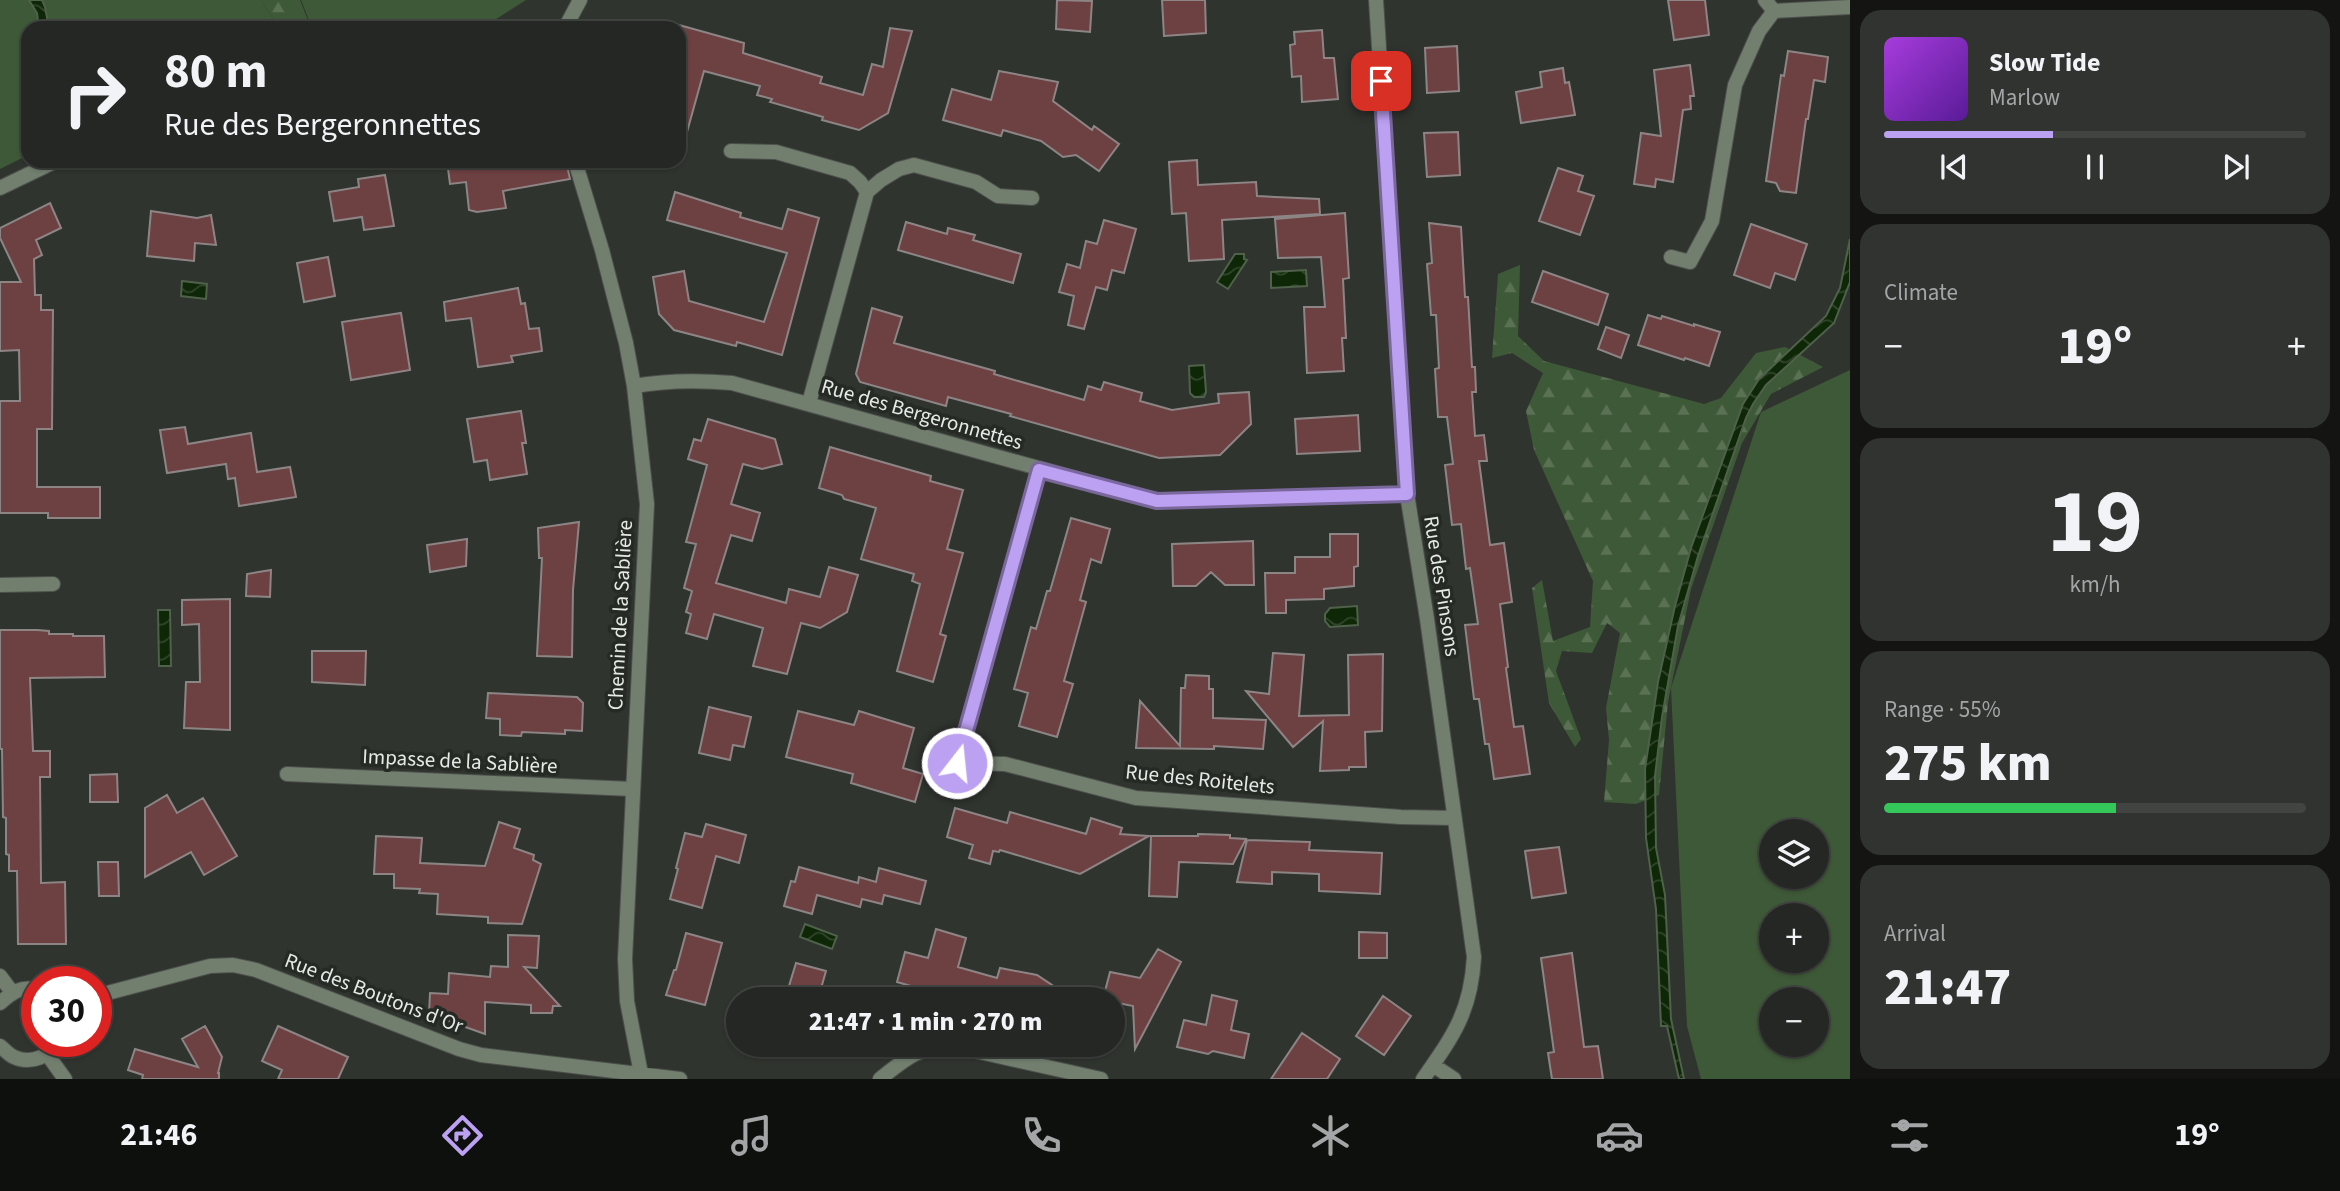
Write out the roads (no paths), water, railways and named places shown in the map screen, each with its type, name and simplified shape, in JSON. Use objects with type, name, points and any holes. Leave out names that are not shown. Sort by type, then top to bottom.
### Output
[{"type":"street","points":[[569,21],[580,0]]},
{"type":"street","name":"Rue des Pinsons","points":[[1376,0],[1407,494],[1474,957],[1472,984],[1465,1012],[1456,1031],[1423,1079]]},
{"type":"street","points":[[1671,257],[1690,262],[1712,221],[1735,85],[1769,5],[1850,7]]},
{"type":"street","points":[[731,151],[776,152],[850,173],[860,181],[867,192]]},
{"type":"street","points":[[809,403],[867,192],[890,175],[914,165],[976,182],[998,196],[1032,198]]},
{"type":"street","points":[[0,188],[41,168]]},
{"type":"street","name":"Chemin de la Sablière","points":[[577,168],[602,250],[634,386],[647,504],[625,959],[627,1001],[642,1076]]},
{"type":"street","name":"Rue des Bergeronnettes","points":[[634,386],[666,381],[732,383],[1157,501],[1407,494]]},
{"type":"street","name":"Rue des Roitelets","points":[[1039,470],[957,763],[1006,764],[1136,798],[1401,817],[1454,818]]},
{"type":"street","points":[[0,585],[53,584]]},
{"type":"street","name":"Impasse de la Sablière","points":[[287,774],[632,789]]},
{"type":"street","name":"Rue des Boutons d'Or","points":[[112,992],[210,966],[233,965],[256,970],[459,1049],[481,1055],[680,1079]]},
{"type":"street","points":[[0,976],[12,992]]},
{"type":"street","points":[[0,1003],[12,992],[21,990]]},
{"type":"street","points":[[0,1046],[14,1058],[35,1060],[41,1057]]},
{"type":"street","points":[[880,1079],[914,1054],[934,1046],[953,1046],[1082,1077],[1101,1079]]},
{"type":"street","points":[[49,1057],[65,1079]]},
{"type":"street","points":[[1433,1065],[1454,1079]]},
{"type":"water","points":[[29,0],[42,0],[48,21],[38,21],[37,13]]},
{"type":"water","points":[[1850,239],[1850,282],[1834,323],[1766,385],[1746,418],[1698,556],[1678,626],[1655,776],[1656,848],[1665,895],[1671,1019],[1684,1079],[1679,1079],[1667,1026],[1661,1026],[1656,909],[1646,838],[1645,769],[1658,682],[1691,548],[1743,404],[1759,379],[1826,316],[1840,288]]},
{"type":"water","points":[[1235,254],[1244,254],[1244,259],[1247,260],[1228,289],[1217,282]]},
{"type":"water","points":[[1306,270],[1307,286],[1271,288],[1271,272]]},
{"type":"water","points":[[182,281],[207,284],[206,299],[181,296]]},
{"type":"water","points":[[1204,365],[1206,392],[1204,397],[1194,397],[1190,393],[1189,366]]},
{"type":"water","points":[[1357,606],[1358,625],[1330,627],[1325,621],[1325,614],[1330,608]]},
{"type":"water","points":[[158,610],[170,610],[171,666],[159,666]]},
{"type":"water","points":[[805,924],[837,936],[832,949],[800,937]]}]
